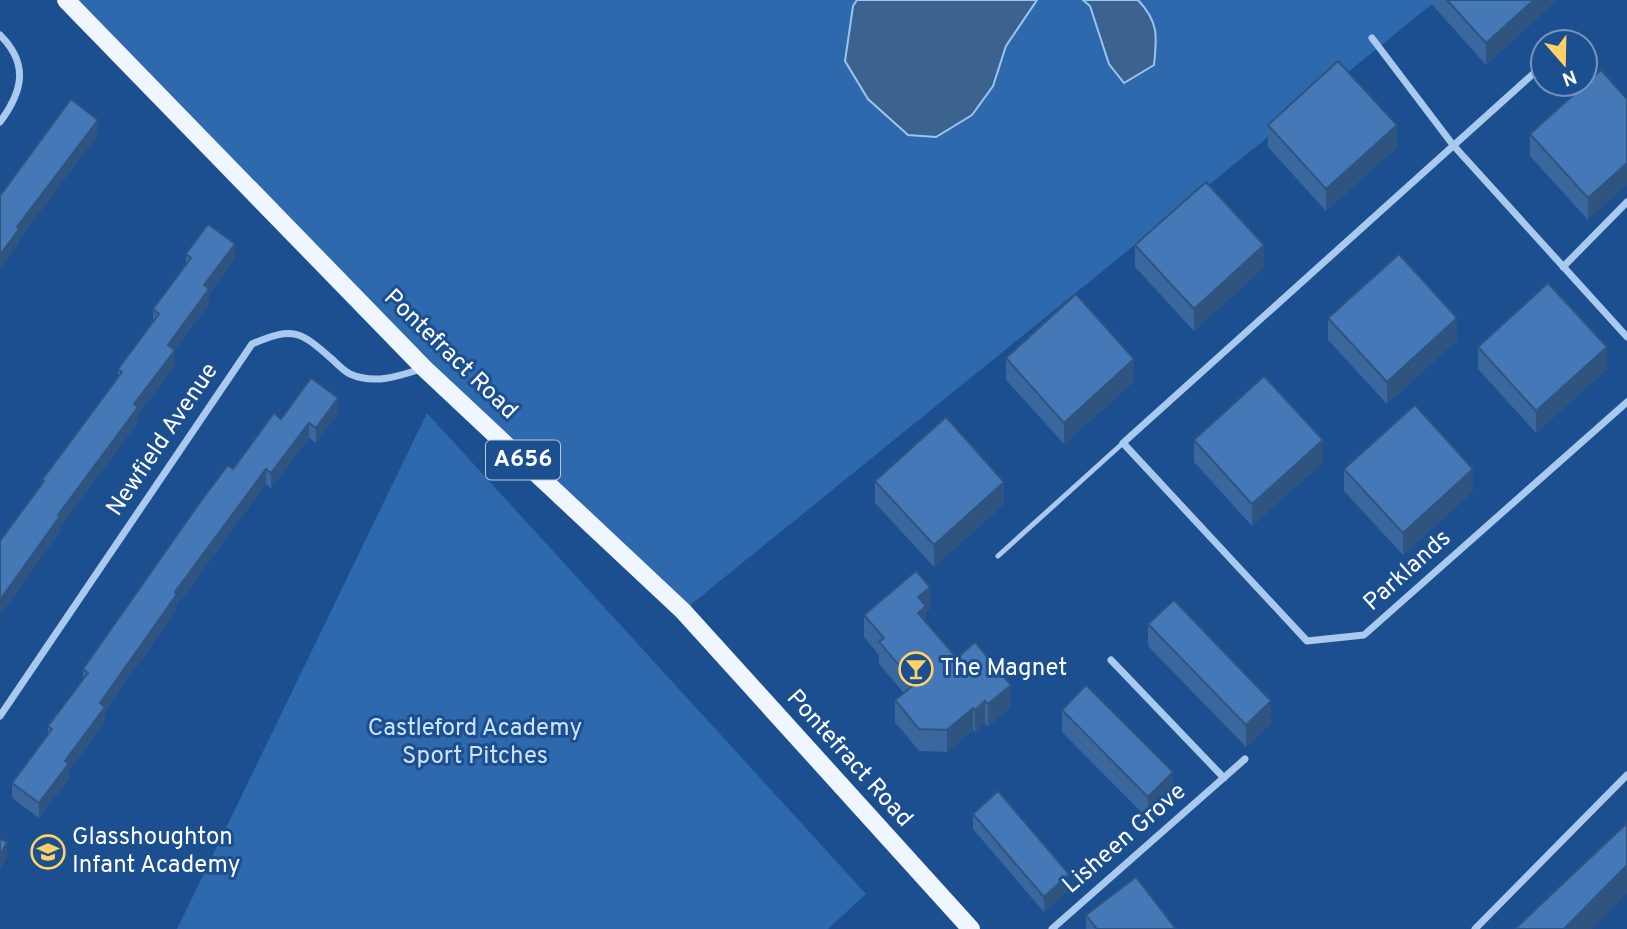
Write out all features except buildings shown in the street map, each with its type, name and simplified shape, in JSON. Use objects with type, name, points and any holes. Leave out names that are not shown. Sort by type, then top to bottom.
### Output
[{"type":"main road","name":"Pontefract Road","points":[[66,0],[424,368],[682,611],[971,929]]},
{"type":"street","points":[[0,35],[11,46],[20,74],[12,105],[0,121]]},
{"type":"street","points":[[1372,38],[1453,145],[1627,337]]},
{"type":"street","points":[[1123,443],[1529,77]]},
{"type":"street","points":[[1563,267],[1627,202]]},
{"type":"street","name":"Newfield Avenue","points":[[0,716],[252,344],[277,333],[306,336],[348,373],[368,379],[390,379],[424,368]]},
{"type":"street","name":"Parklands","points":[[1123,443],[1307,640],[1364,635],[1627,402]]},
{"type":"street","name":"Lisheen Grove","points":[[1111,660],[1224,778]]},
{"type":"street","name":"Lisheen Grove","points":[[1052,929],[1245,759]]},
{"type":"street","points":[[1475,929],[1627,775]]},
{"type":"lane","points":[[998,556],[1123,443]]},
{"type":"green space","points":[[66,0],[857,0],[853,6],[845,61],[868,99],[908,135],[936,137],[972,115],[993,86],[1006,46],[1037,0],[1083,0],[1090,6],[1109,64],[1124,83],[1154,65],[1155,30],[1150,16],[1138,0],[1437,0],[683,611],[424,368]]},
{"type":"green space","name":"Castleford Academy Sport Pitches","points":[[427,413],[866,894],[828,929],[177,929]]},
{"type":"shaded area","points":[[857,0],[1037,0],[1006,46],[993,86],[972,115],[936,137],[908,135],[868,99],[845,61],[853,6]]},
{"type":"shaded area","points":[[1083,0],[1138,0],[1150,16],[1155,30],[1154,65],[1124,83],[1109,64],[1090,6]]},
{"type":"place","name":"The Magnet","points":[[916,669]]},
{"type":"place","name":"Glasshoughton Infant Academy","points":[[48,852]]}]
